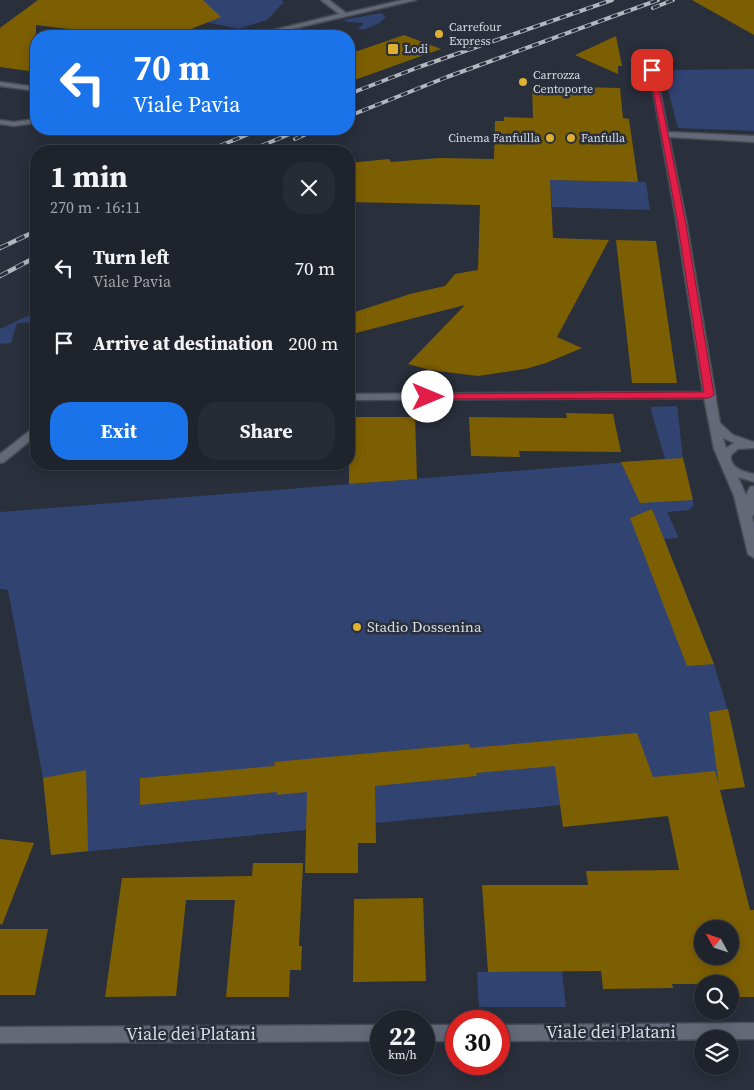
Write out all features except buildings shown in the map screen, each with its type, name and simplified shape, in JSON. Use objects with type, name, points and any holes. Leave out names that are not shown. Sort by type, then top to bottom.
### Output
[{"type":"street","points":[[325,0],[341,12]]},
{"type":"street","points":[[266,30],[292,21],[412,0]]},
{"type":"street","points":[[275,30],[341,12]]},
{"type":"street","points":[[652,70],[666,134],[709,395],[720,449],[740,496],[754,554]]},
{"type":"street","points":[[0,84],[30,89]]},
{"type":"street","points":[[14,124],[30,117]]},
{"type":"street","points":[[0,122],[14,124],[30,121]]},
{"type":"street","points":[[666,134],[754,139]]},
{"type":"street","points":[[355,397],[709,395]]},
{"type":"street","points":[[716,425],[729,437],[751,444]]},
{"type":"street","points":[[0,460],[30,435]]},
{"type":"street","points":[[725,462],[729,450],[751,444]]},
{"type":"street","points":[[725,462],[739,474],[754,478]]},
{"type":"street","points":[[748,524],[749,500],[754,490]]},
{"type":"street","name":"Viale dei Platani","points":[[510,1032],[754,1031]]},
{"type":"street","name":"Viale dei Platani","points":[[0,1035],[370,1033]]},
{"type":"shaded area","points":[[65,0],[282,0],[284,2],[267,20],[238,29],[141,8]]},
{"type":"shaded area","points":[[381,13],[386,17],[378,24],[363,30],[357,28],[362,26],[363,23],[343,20]]},
{"type":"shaded area","points":[[754,69],[754,131],[678,128],[663,70]]},
{"type":"shaded area","points":[[550,180],[646,182],[650,210],[552,207]]},
{"type":"shaded area","points":[[30,315],[30,322],[17,323],[11,343],[0,344],[0,329]]},
{"type":"shaded area","name":"Stadio Dossenina","points":[[677,406],[683,457],[694,506],[689,510],[667,512],[679,538],[664,539],[714,664],[731,721],[745,787],[51,855],[43,778],[8,590],[0,589],[0,512],[665,459],[650,407]]},
{"type":"shaded area","points":[[562,971],[566,1007],[479,1007],[477,972]]},
{"type":"railway","points":[[355,92],[419,67],[612,0]]},
{"type":"railway","points":[[355,114],[447,77],[658,0]]},
{"type":"railway","points":[[653,8],[673,0]]},
{"type":"railway","points":[[222,145],[246,135]]},
{"type":"railway","points":[[263,145],[288,135]]},
{"type":"railway","points":[[295,139],[304,135]]},
{"type":"railway","points":[[0,248],[30,234]]},
{"type":"railway","points":[[0,276],[30,260]]},
{"type":"place","name":"Carrefour Express","points":[[439,34]]},
{"type":"place","name":"Lodi","points":[[393,49]]},
{"type":"place","name":"Carrozza Centoporte","points":[[523,82]]},
{"type":"place","name":"Cinema Fanfullla","points":[[550,138]]},
{"type":"place","name":"Fanfulla","points":[[571,138]]},
{"type":"place","name":"Stadio Dossenina","points":[[357,627]]},
{"type":"route","points":[[428,397],[709,395],[681,219],[666,134],[652,70]]}]
